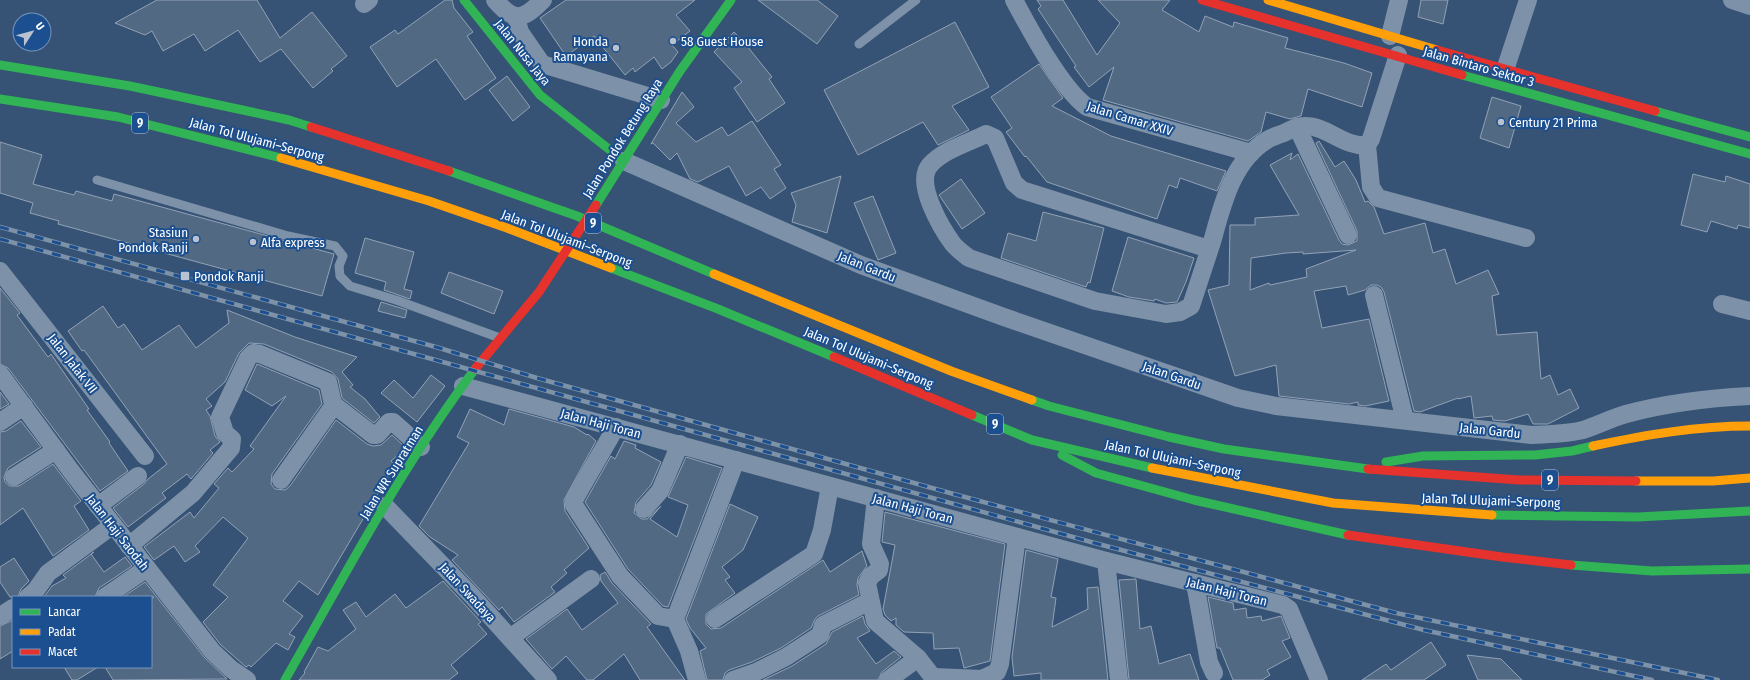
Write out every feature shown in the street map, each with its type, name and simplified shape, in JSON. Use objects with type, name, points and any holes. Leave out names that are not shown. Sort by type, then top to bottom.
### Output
[{"type":"main road","name":"Jalan Nusa Jaya","points":[[464,0],[540,95],[622,165]]},
{"type":"main road","name":"Jalan Pondok Betung Raya","points":[[539,292],[622,165],[661,100],[731,0]]},
{"type":"main road","name":"Jalan Bintaro Sektor 3","points":[[1202,0],[1398,55],[1498,85],[1750,154]]},
{"type":"main road","name":"Jalan Bintaro Sektor 3","points":[[1268,0],[1505,70],[1750,137]]},
{"type":"main road","name":"Jalan Tol Ulujami–Serpong","points":[[0,65],[130,86],[289,120],[440,168],[577,216],[729,281],[944,368],[1048,406],[1224,449],[1351,468],[1519,480],[1712,481],[1750,478]]},
{"type":"main road","name":"Jalan Tol Ulujami–Serpong","points":[[0,99],[126,119],[278,156],[429,201],[507,228],[718,309],[1032,440],[1180,474],[1333,503],[1499,515],[1638,517],[1750,511]]},
{"type":"main road","name":"Jalan WR Supratman","points":[[285,680],[385,506],[421,447],[474,370],[502,339],[539,292]]},
{"type":"main road","points":[[1351,468],[1423,456],[1535,455],[1572,451],[1648,434],[1716,426],[1750,426]]},
{"type":"main road","points":[[1032,440],[1096,473],[1194,500],[1335,533],[1502,557],[1600,568],[1652,571],[1750,570]]},
{"type":"street","points":[[495,0],[506,12],[516,17],[529,14],[543,0]]},
{"type":"street","name":"Jalan Camar XXIV","points":[[1014,0],[1065,85],[1076,99],[1087,107],[1251,153]]},
{"type":"street","points":[[1390,36],[1399,0]]},
{"type":"street","points":[[1505,70],[1528,0]]},
{"type":"street","points":[[1732,0],[1750,6]]},
{"type":"street","points":[[516,17],[520,32],[542,64],[661,100]]},
{"type":"street","points":[[1398,55],[1371,139],[1367,145],[1371,187],[1378,198],[1526,238]]},
{"type":"street","points":[[1209,249],[1022,190],[1014,183],[995,138],[990,134],[986,134],[938,157],[928,167],[925,176],[930,206],[954,245],[969,258],[1095,301],[1166,314],[1188,309],[1191,306],[1209,249],[1226,194],[1238,171],[1251,153],[1267,140],[1297,127],[1305,126],[1319,129],[1358,146],[1367,145]]},
{"type":"street","points":[[1297,127],[1348,235]]},
{"type":"street","name":"Jalan Gardu","points":[[622,165],[861,265],[1001,316],[1238,398],[1276,406],[1532,435],[1558,434],[1583,430],[1625,414],[1658,406],[1718,398],[1750,396]]},
{"type":"street","name":"Jalan Jalak VII","points":[[0,271],[145,456]]},
{"type":"street","points":[[1374,295],[1405,420]]},
{"type":"street","points":[[1722,304],[1750,311]]},
{"type":"street","points":[[129,546],[193,493],[231,448],[232,439],[225,433],[220,417],[248,358],[253,353],[260,354],[328,382],[334,405],[375,436],[390,422],[393,422],[421,447]]},
{"type":"street","name":"Jalan Haji Saodah","points":[[0,374],[98,506],[212,651],[230,669],[247,680]]},
{"type":"street","name":"Jalan Haji Toran","points":[[462,386],[1106,561],[1287,606],[1319,680]]},
{"type":"street","points":[[281,480],[334,405]]},
{"type":"street","points":[[0,422],[24,406]]},
{"type":"street","points":[[616,427],[574,500],[574,505],[620,576],[658,616],[675,619]]},
{"type":"street","points":[[644,509],[660,491],[680,444]]},
{"type":"street","points":[[14,477],[56,450]]},
{"type":"street","points":[[697,680],[689,651],[675,619],[736,460]]},
{"type":"street","points":[[98,506],[138,476]]},
{"type":"street","points":[[715,619],[814,554],[822,530],[830,486]]},
{"type":"street","points":[[876,498],[871,544],[880,564],[879,570],[868,580],[870,601],[875,621],[918,658],[934,679],[982,679],[997,672],[1001,658],[1017,537]]},
{"type":"street","name":"Jalan Swadaya","points":[[385,506],[435,556],[548,680]]},
{"type":"street","points":[[29,596],[36,590],[48,573],[113,525]]},
{"type":"street","points":[[1106,561],[1119,680]]},
{"type":"street","points":[[105,596],[147,568]]},
{"type":"street","points":[[510,638],[591,579]]},
{"type":"street","points":[[1195,583],[1209,662],[1214,673]]},
{"type":"street","points":[[733,680],[756,672],[786,657],[820,635],[823,624],[870,601]]},
{"type":"street","points":[[0,616],[12,609]]},
{"type":"street","points":[[0,616],[12,617]]},
{"type":"street","points":[[888,680],[918,658]]},
{"type":"lane","points":[[859,44],[916,0]]},
{"type":"lane","points":[[97,180],[288,236],[335,246],[343,256],[339,266],[340,276],[350,286],[396,300],[502,339]]},
{"type":"building","points":[[157,0],[257,0],[280,38],[312,12],[347,56],[331,69],[333,71],[313,88],[281,49],[260,62],[238,30],[205,51],[194,34],[163,51],[152,31],[145,35],[115,23]]},
{"type":"building","points":[[445,0],[452,0],[454,8],[473,32],[467,36],[496,78],[465,100],[436,59],[397,87],[370,47],[395,30],[398,34]]},
{"type":"building","points":[[566,0],[695,0],[676,15],[690,31],[672,45],[678,52],[671,62],[662,69],[654,57],[635,72],[633,68],[625,75],[594,36],[566,56],[540,18]]},
{"type":"building","points":[[758,0],[817,0],[838,16],[817,44]]},
{"type":"building","points":[[1037,0],[1063,0],[1097,55],[1120,23],[1098,0],[1170,0],[1162,10],[1199,32],[1205,16],[1233,27],[1234,22],[1288,38],[1285,48],[1344,63],[1372,73],[1362,107],[1308,89],[1301,116],[1290,119],[1266,112],[1261,132],[1248,141],[1103,100],[1114,67],[1089,87],[1074,67],[1076,66],[1038,9],[1041,6]]},
{"type":"building","points":[[1421,0],[1448,0],[1443,24],[1418,17]]},
{"type":"building","points":[[955,22],[989,87],[952,106],[969,130],[938,145],[923,122],[858,155],[824,90]]},
{"type":"building","points":[[734,32],[772,77],[769,79],[785,103],[757,122],[734,88],[742,82],[714,52]]},
{"type":"building","points":[[1039,64],[1063,98],[1052,106],[1111,136],[1226,171],[1217,191],[1180,178],[1177,188],[1169,185],[1157,219],[1047,182],[1006,132],[1012,128],[991,97]]},
{"type":"building","points":[[507,76],[530,107],[513,121],[489,90]]},
{"type":"building","points":[[682,92],[694,107],[676,123],[696,142],[722,127],[728,136],[752,121],[781,165],[774,169],[786,188],[770,199],[761,187],[746,196],[729,166],[698,182],[690,179],[677,153],[670,160],[653,143],[651,144]]},
{"type":"building","name":"Century 21 Prima","points":[[1492,97],[1521,106],[1509,148],[1480,138]]},
{"type":"building","points":[[1319,141],[1335,167],[1344,161],[1356,180],[1365,202],[1368,201],[1374,207],[1384,234],[1425,223],[1433,253],[1445,249],[1456,284],[1488,270],[1499,294],[1492,296],[1497,335],[1537,332],[1541,379],[1550,375],[1558,395],[1570,389],[1579,408],[1548,424],[1533,424],[1528,414],[1505,421],[1493,420],[1492,416],[1474,418],[1471,396],[1458,398],[1420,412],[1414,411],[1384,292],[1381,287],[1377,285],[1371,285],[1365,290],[1348,295],[1346,286],[1314,291],[1322,328],[1369,319],[1389,401],[1365,406],[1358,405],[1358,402],[1349,404],[1279,396],[1276,365],[1235,376],[1208,290],[1229,285],[1230,225],[1255,225],[1255,218],[1299,215],[1270,165],[1292,153],[1290,160],[1298,154],[1339,240],[1342,244],[1348,245],[1357,241],[1357,231],[1316,143]],"holes":[[[1356,250],[1306,269],[1307,277],[1270,285],[1269,283],[1250,290],[1251,258],[1286,253],[1303,252],[1303,254]]]},
{"type":"building","name":"Stasiun Pondok Ranji","points":[[0,142],[42,155],[33,184],[74,195],[76,191],[112,201],[114,194],[334,254],[322,296],[58,224],[59,221],[30,213],[33,203],[0,193]]},
{"type":"building","points":[[1693,174],[1725,182],[1726,176],[1750,184],[1750,228],[1738,225],[1737,229],[1711,221],[1707,232],[1681,225]]},
{"type":"building","points":[[841,176],[827,233],[792,222],[796,205],[791,193]]},
{"type":"building","points":[[961,179],[985,213],[962,229],[939,195]]},
{"type":"building","points":[[873,196],[896,253],[878,260],[854,203]]},
{"type":"building","points":[[1043,212],[1104,228],[1090,283],[1088,282],[1086,287],[1001,258],[1008,233],[1036,241]]},
{"type":"building","points":[[1128,237],[1194,258],[1177,302],[1166,303],[1155,299],[1154,301],[1129,297],[1112,291]]},
{"type":"building","points":[[365,238],[414,252],[404,289],[412,291],[410,299],[384,290],[386,282],[355,273]]},
{"type":"building","points":[[449,272],[503,291],[494,314],[441,293]]},
{"type":"building","points":[[0,288],[20,313],[17,315],[48,357],[51,354],[89,409],[87,410],[110,442],[109,443],[128,471],[100,491],[8,368],[0,364]]},
{"type":"building","points":[[381,302],[407,310],[405,318],[378,311]]},
{"type":"building","points":[[103,306],[118,328],[124,324],[142,350],[179,325],[196,348],[229,323],[227,310],[295,337],[357,357],[342,372],[353,385],[350,387],[365,399],[380,417],[374,423],[342,398],[338,379],[332,372],[264,344],[249,343],[239,353],[225,382],[206,399],[212,406],[206,410],[210,416],[215,436],[220,442],[210,450],[213,453],[191,479],[187,474],[162,493],[166,498],[128,527],[113,508],[167,464],[84,350],[82,351],[68,331]]},
{"type":"building","points":[[257,364],[319,390],[322,404],[272,474],[271,484],[275,489],[285,490],[290,486],[336,420],[367,444],[373,446],[381,445],[392,435],[406,448],[391,461],[395,465],[318,595],[299,581],[283,601],[303,616],[289,634],[295,637],[288,650],[276,643],[251,667],[249,665],[246,667],[220,644],[203,622],[228,597],[213,585],[248,538],[223,517],[195,546],[200,552],[185,562],[174,546],[154,560],[144,547],[190,512],[194,518],[219,488],[214,484],[228,468],[232,472],[254,449],[250,446],[286,396],[272,406],[245,390]]},
{"type":"building","points":[[431,375],[445,386],[417,422],[381,393],[394,380],[413,398]]},
{"type":"building","points":[[0,392],[9,404],[0,409]]},
{"type":"building","points":[[470,409],[504,425],[509,409],[574,427],[587,435],[588,434],[596,441],[564,500],[565,511],[589,548],[564,570],[567,573],[551,587],[555,592],[514,622],[502,607],[499,610],[452,560],[458,555],[430,537],[419,526],[469,443],[457,437]]},
{"type":"building","points":[[21,421],[41,447],[8,468],[4,477],[5,482],[10,486],[19,486],[53,464],[81,501],[74,506],[89,530],[53,556],[23,508],[0,525],[0,432],[6,431]]},
{"type":"building","points":[[624,441],[636,445],[635,448],[661,462],[651,485],[636,502],[634,513],[642,519],[647,519],[661,506],[650,519],[677,537],[688,505],[668,497],[686,457],[722,468],[668,607],[663,606],[628,569],[585,502],[611,456],[615,459]]},
{"type":"building","points":[[730,504],[758,517],[743,550],[722,567],[730,577],[725,580],[735,593],[706,614],[706,624],[711,629],[721,628],[823,560],[830,572],[862,551],[867,566],[858,578],[857,585],[859,595],[818,616],[811,628],[781,648],[752,662],[729,670],[725,673],[723,680],[707,680],[700,651],[706,648],[690,628],[686,619]]},
{"type":"building","points":[[885,512],[1005,544],[990,661],[964,668],[959,648],[934,649],[933,633],[904,632],[896,625],[896,618],[891,621],[885,615],[883,609],[895,545],[882,542]]},
{"type":"building","points":[[1026,550],[1058,559],[1051,597],[1056,598],[1052,627],[1088,609],[1087,588],[1098,587],[1108,680],[1041,680],[1041,673],[1014,676],[1012,657]]},
{"type":"building","points":[[91,554],[104,572],[125,557],[132,566],[99,588],[95,596],[45,596],[52,586],[66,578],[63,575]]},
{"type":"building","points":[[14,558],[29,581],[21,589],[18,596],[10,597],[0,582],[0,567]]},
{"type":"building","points":[[605,572],[612,583],[651,624],[647,627],[685,680],[640,680],[624,654],[593,680],[587,680],[566,656],[552,669],[526,639],[567,609],[582,630],[618,603],[601,581],[600,575]]},
{"type":"building","points":[[1136,579],[1140,629],[1151,626],[1159,664],[1190,654],[1199,680],[1129,680],[1119,580]]},
{"type":"building","points":[[443,581],[481,622],[478,624],[487,634],[451,665],[458,673],[449,680],[299,680],[305,673],[304,672],[318,647],[328,651],[356,629],[343,610],[356,602],[366,617],[395,594],[406,608]]},
{"type":"building","points":[[145,582],[204,657],[227,679],[113,680],[106,668],[152,668],[152,598],[154,597],[124,596]]},
{"type":"building","points":[[1208,597],[1233,603],[1234,610],[1246,608],[1247,618],[1261,616],[1262,621],[1281,616],[1290,638],[1282,641],[1291,657],[1267,670],[1270,675],[1262,680],[1233,680],[1220,648],[1217,648]]},
{"type":"building","points":[[863,616],[865,624],[870,631],[857,638],[876,664],[894,651],[901,657],[882,672],[878,680],[763,680],[792,666],[826,644],[832,632]]},
{"type":"building","points":[[12,620],[12,652],[0,659],[0,626]]},
{"type":"building","points":[[1431,642],[1446,665],[1424,680],[1362,680],[1386,664],[1391,670]]},
{"type":"building","points":[[1467,655],[1501,659],[1522,680],[1478,680]]},
{"type":"building","points":[[65,668],[96,668],[77,680],[72,680]]},
{"type":"railway","points":[[0,227],[436,347],[537,378],[950,493],[1396,613],[1718,680]]},
{"type":"railway","points":[[0,239],[1091,542],[1424,630],[1652,680]]},
{"type":"traffic: fast","points":[[464,0],[540,95],[624,161]]},
{"type":"traffic: fast","points":[[596,205],[680,71],[731,0]]},
{"type":"traffic: fast","points":[[0,65],[130,86],[289,120],[311,127]]},
{"type":"traffic: fast","points":[[1462,75],[1750,154]]},
{"type":"traffic: fast","points":[[0,99],[118,117],[281,158]]},
{"type":"traffic: fast","points":[[1655,111],[1750,137]]},
{"type":"traffic: fast","points":[[449,171],[577,216],[714,274]]},
{"type":"traffic: fast","points":[[611,268],[718,309],[834,357]]},
{"type":"traffic: fast","points":[[285,680],[352,561],[399,482],[448,406],[475,369]]},
{"type":"traffic: fast","points":[[1032,400],[1049,406],[1169,437],[1224,449],[1368,469]]},
{"type":"traffic: fast","points":[[972,415],[1032,440],[1152,468]]},
{"type":"traffic: fast","points":[[1386,462],[1423,456],[1535,455],[1572,451],[1593,446]]},
{"type":"traffic: fast","points":[[1062,455],[1096,473],[1194,500],[1348,535]]},
{"type":"traffic: fast","points":[[1492,515],[1638,517],[1750,511]]},
{"type":"traffic: fast","points":[[1571,565],[1652,571],[1750,569]]},
{"type":"traffic: slow","points":[[1268,0],[1437,50]]},
{"type":"traffic: slow","points":[[281,158],[429,201],[507,228],[611,268]]},
{"type":"traffic: slow","points":[[714,274],[951,371],[1032,400]]},
{"type":"traffic: slow","points":[[1593,446],[1690,429],[1750,426]]},
{"type":"traffic: slow","points":[[1152,468],[1333,503],[1492,515]]},
{"type":"traffic: slow","points":[[1636,481],[1713,481],[1750,478]]},
{"type":"traffic: jam","points":[[1202,0],[1462,75]]},
{"type":"traffic: jam","points":[[1437,50],[1655,111]]},
{"type":"traffic: jam","points":[[311,127],[449,171]]},
{"type":"traffic: jam","points":[[475,369],[539,292],[596,205]]},
{"type":"traffic: jam","points":[[834,357],[972,415]]},
{"type":"traffic: jam","points":[[1368,469],[1519,480],[1636,481]]},
{"type":"traffic: jam","points":[[1348,535],[1502,557],[1571,565]]},
{"type":"place","name":"58 Guest House","points":[[673,41]]},
{"type":"place","name":"Honda Ramayana","points":[[616,48]]},
{"type":"place","name":"Century 21 Prima","points":[[1501,122]]},
{"type":"place","name":"Stasiun Pondok Ranji","points":[[196,239]]},
{"type":"place","name":"Alfa express","points":[[253,242]]},
{"type":"place","name":"Pondok Ranji","points":[[185,276]]}]
